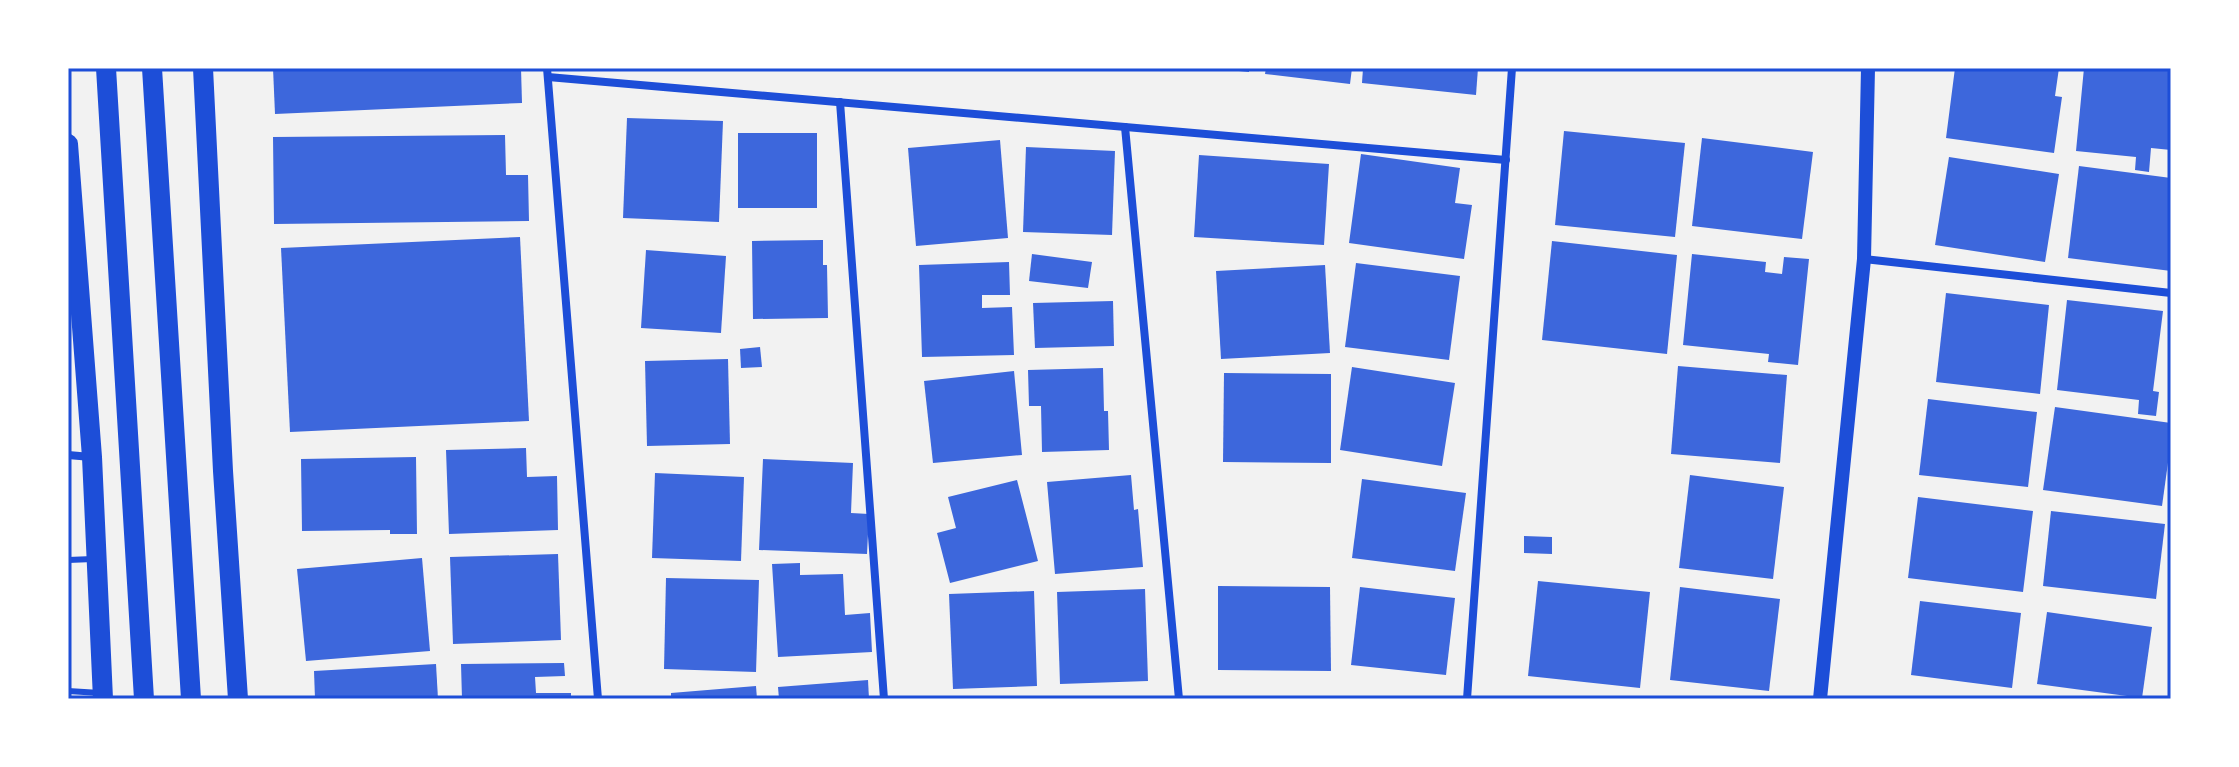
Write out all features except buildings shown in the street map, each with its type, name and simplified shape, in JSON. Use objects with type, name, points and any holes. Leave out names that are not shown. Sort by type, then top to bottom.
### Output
[{"type":"main road","points":[[106,68],[144,699]]},
{"type":"main road","points":[[152,68],[191,699]]},
{"type":"main road","points":[[203,68],[238,699]]},
{"type":"main road","points":[[68,144],[92,457],[103,696]]},
{"type":"street","points":[[1467,699],[1512,68]]},
{"type":"street","points":[[1820,699],[1864,259],[1868,68]]},
{"type":"street","points":[[598,699],[548,72],[840,102],[1506,160]]},
{"type":"street","points":[[840,102],[884,699]]},
{"type":"street","points":[[1125,127],[1179,699]]},
{"type":"street","points":[[1864,259],[2171,293]]},
{"type":"street","points":[[68,455],[92,457]]},
{"type":"lane","points":[[68,560],[97,559]]},
{"type":"lane","points":[[68,691],[103,696]]}]
